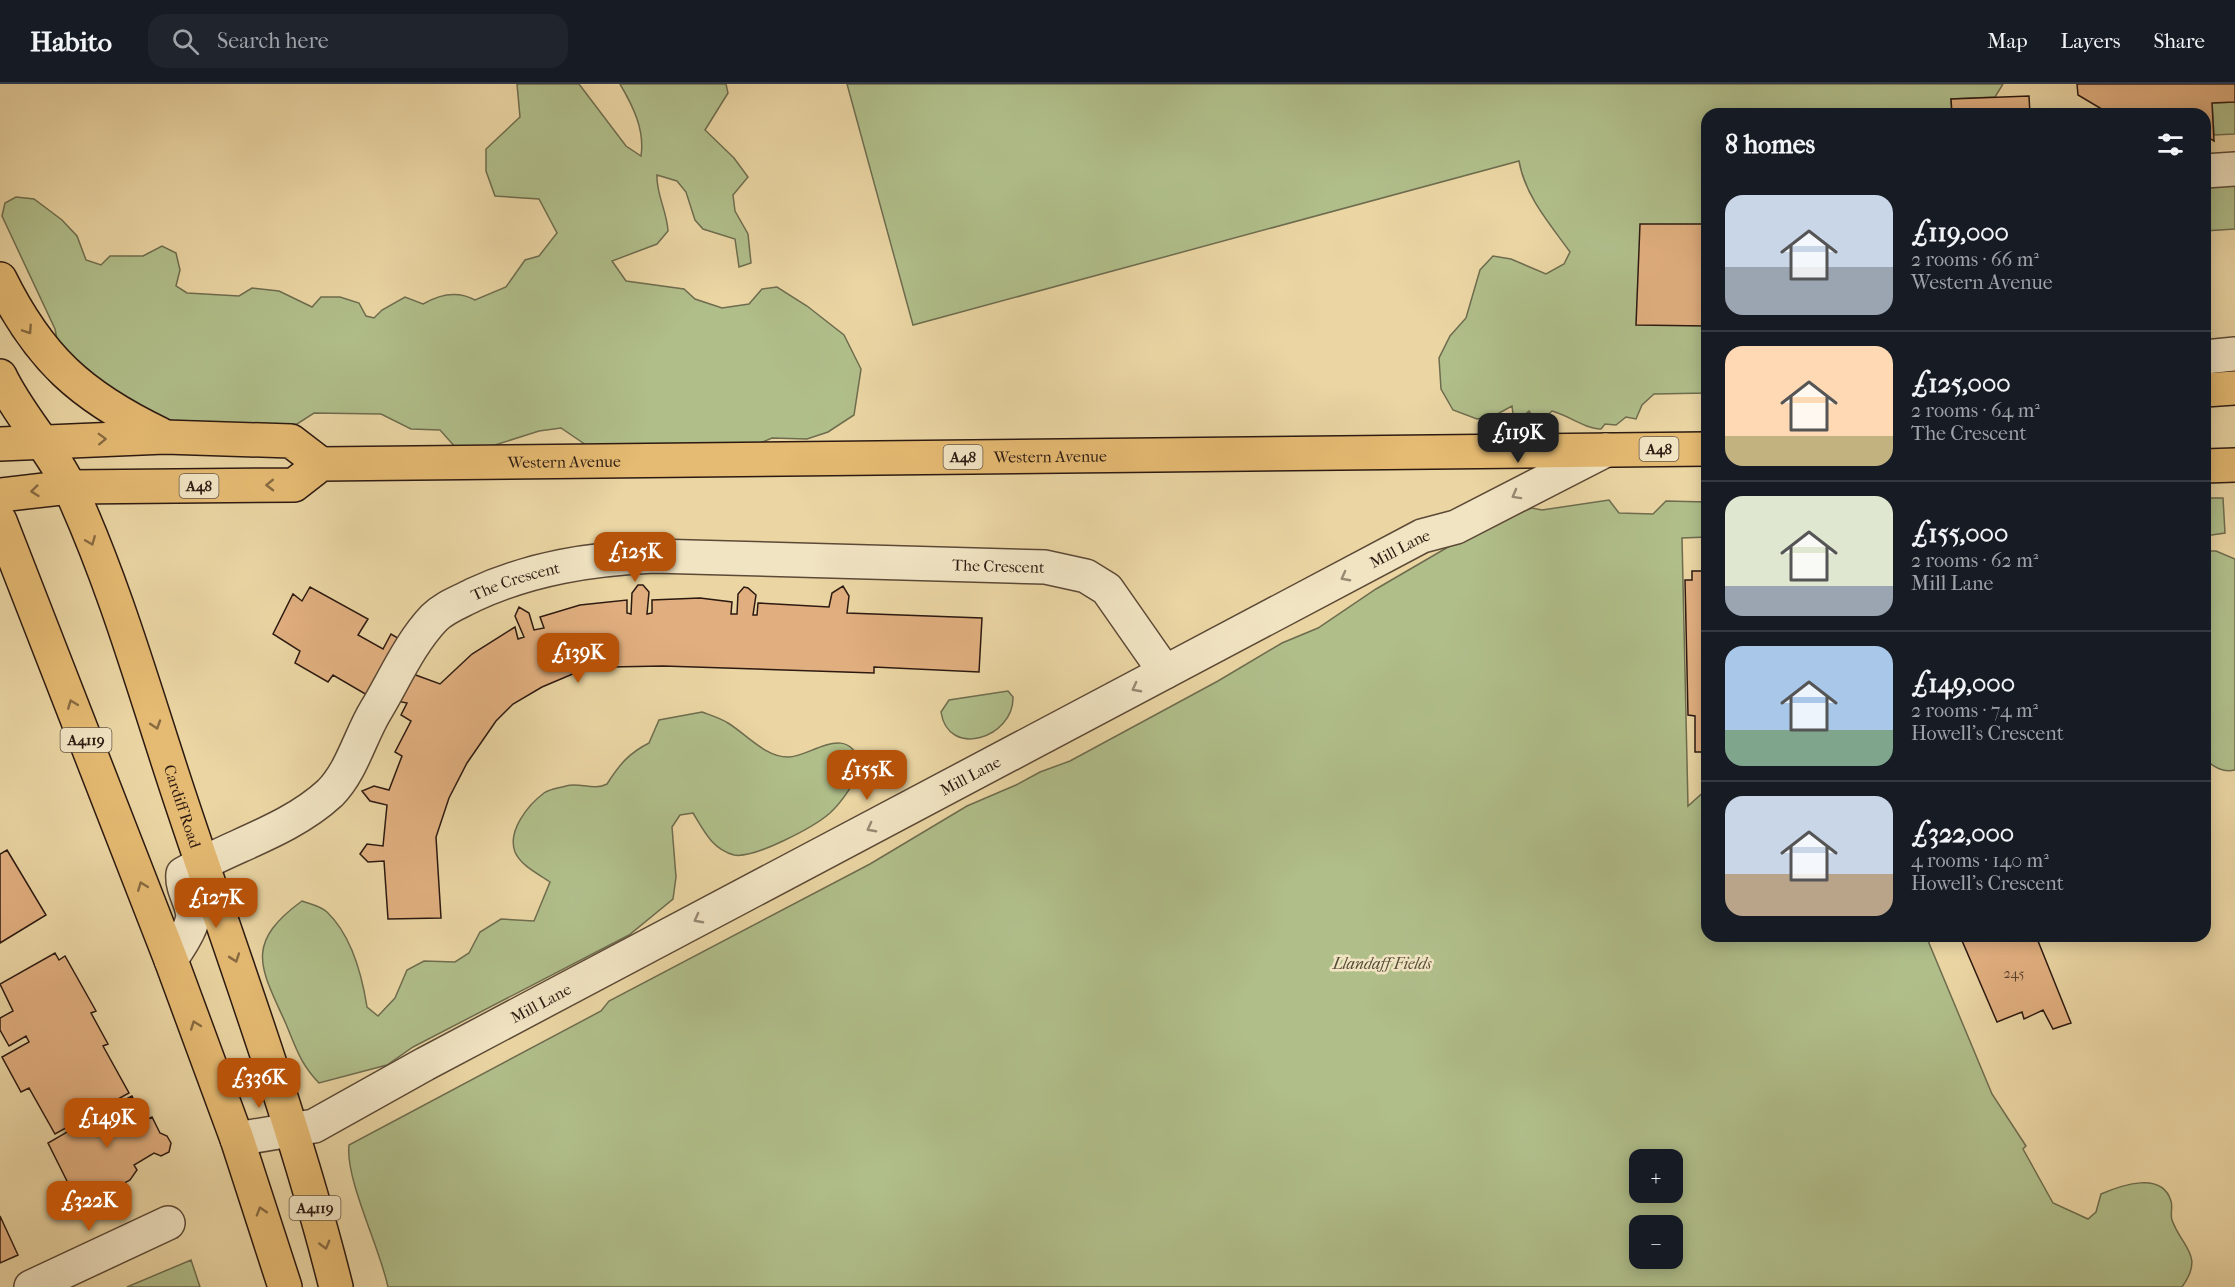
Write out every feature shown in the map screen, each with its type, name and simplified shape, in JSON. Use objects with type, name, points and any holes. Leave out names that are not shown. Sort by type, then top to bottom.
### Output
[{"type":"main road","points":[[0,279],[29,331],[63,372],[108,407],[165,437]]},
{"type":"main road","name":"Cardiff Road","points":[[0,376],[19,410],[44,442],[70,487],[112,594],[291,1129],[336,1287]]},
{"type":"main road","points":[[2211,390],[2235,388]]},
{"type":"main road","points":[[0,444],[165,437],[291,441],[321,464]]},
{"type":"main road","name":"Western Avenue","points":[[321,464],[1701,449]]},
{"type":"main road","name":"A48","points":[[0,495],[70,487],[294,485],[321,464]]},
{"type":"main road","points":[[2211,466],[2235,465]]},
{"type":"main road","name":"A4119","points":[[0,521],[171,960],[237,1138],[285,1287]]},
{"type":"street","points":[[2211,171],[2235,169]]},
{"type":"street","points":[[2211,356],[2235,354]]},
{"type":"street","name":"Mill Lane","points":[[237,1138],[314,1126],[324,1121],[425,1064],[1422,536],[1456,527],[1606,450]]},
{"type":"street","name":"The Crescent","points":[[171,960],[192,921],[191,909],[182,885],[183,874],[290,820],[331,792],[343,776],[369,721],[423,632],[435,617],[450,606],[490,587],[531,573],[604,558],[654,556],[1017,566],[1067,570],[1086,576],[1107,589],[1165,672]]},
{"type":"street","points":[[31,1287],[168,1223]]},
{"type":"green space","points":[[517,84],[579,84],[626,146],[641,156],[640,128],[620,84],[726,84],[728,93],[705,130],[734,158],[748,177],[733,195],[735,211],[748,234],[751,263],[739,267],[735,239],[703,229],[695,220],[686,192],[677,181],[657,175],[668,231],[657,244],[612,261],[626,281],[684,289],[695,299],[722,308],[749,304],[762,289],[777,287],[807,306],[844,335],[861,369],[854,415],[828,432],[807,439],[772,438],[744,450],[592,449],[561,428],[539,431],[492,446],[457,449],[440,430],[411,429],[381,414],[314,413],[283,433],[200,446],[62,364],[55,329],[2,216],[5,203],[16,197],[34,199],[62,220],[77,236],[86,260],[101,265],[110,256],[143,256],[162,246],[176,253],[180,270],[176,286],[187,293],[239,296],[252,288],[279,291],[312,307],[321,297],[340,297],[359,303],[366,316],[374,318],[382,310],[405,297],[423,304],[449,294],[462,295],[475,300],[506,287],[525,260],[539,256],[557,233],[539,199],[495,196],[486,171],[486,149],[520,117]]},
{"type":"green space","points":[[847,84],[2003,84],[1995,97],[1951,99],[1952,108],[1701,108],[1701,393],[1654,394],[1642,405],[1636,419],[1626,417],[1616,425],[1605,424],[1601,429],[1589,427],[1552,411],[1544,419],[1534,418],[1529,411],[1522,417],[1513,414],[1512,406],[1492,417],[1477,419],[1453,410],[1441,389],[1439,358],[1450,336],[1466,318],[1480,270],[1493,256],[1511,259],[1546,274],[1564,264],[1570,252],[1532,198],[1519,161],[913,325]]},
{"type":"green space","points":[[2235,102],[2235,134],[2214,135],[2212,103]]},
{"type":"green space","points":[[2235,180],[2235,229],[2211,231],[2211,181]]},
{"type":"green space","points":[[2211,498],[2223,498],[2225,533],[2211,535]]},
{"type":"green space","name":"Llandaff Fields","points":[[1609,500],[1619,513],[1653,514],[1666,501],[1701,502],[1701,537],[1682,538],[1688,806],[1701,794],[1701,942],[1929,942],[1992,1094],[2026,1146],[2023,1149],[2053,1203],[2088,1219],[2096,1212],[2101,1194],[2130,1184],[2150,1183],[2159,1186],[2171,1201],[2172,1220],[2192,1259],[2189,1276],[2182,1287],[388,1287],[357,1195],[349,1159],[349,1145],[601,1011],[609,1001],[870,864],[967,806],[1040,772],[1070,761],[1218,681],[1282,643],[1318,628],[1376,589],[1479,529],[1532,508],[1542,510]]},
{"type":"green space","points":[[2211,551],[2235,559],[2235,770],[2227,771],[2211,764]]},
{"type":"green space","points":[[1008,691],[1013,697],[1010,711],[1003,723],[993,732],[980,738],[967,739],[955,735],[946,727],[941,712],[949,700]]},
{"type":"green space","points":[[702,712],[728,723],[756,744],[780,756],[797,756],[828,744],[848,745],[856,753],[861,767],[848,791],[830,813],[798,833],[755,852],[734,855],[726,852],[714,844],[693,813],[680,815],[672,827],[676,877],[673,899],[629,935],[413,1047],[387,1065],[319,1083],[299,1055],[265,972],[262,958],[264,944],[271,930],[283,916],[302,901],[327,912],[343,932],[349,944],[362,982],[367,1007],[378,1016],[395,998],[407,970],[424,961],[455,962],[469,953],[480,932],[501,919],[534,921],[550,882],[521,861],[513,844],[520,819],[538,798],[549,790],[566,786],[597,787],[607,784],[625,760],[649,743],[659,720]]},
{"type":"green space","points":[[191,1260],[200,1287],[127,1287]]},
{"type":"building","points":[[2077,84],[2235,84],[2235,102],[2212,103],[2214,141],[2211,139],[2211,108],[2100,108],[2078,95]]},
{"type":"building","points":[[2029,96],[2030,108],[1952,108],[1951,99]]},
{"type":"building","points":[[1640,224],[1701,224],[1701,326],[1636,325]]},
{"type":"building","points":[[1692,571],[1701,571],[1701,752],[1695,752],[1695,716],[1688,715],[1685,580],[1692,580]]},
{"type":"building","points":[[638,585],[643,585],[649,592],[647,614],[652,613],[652,600],[700,598],[732,602],[731,614],[737,614],[738,594],[744,587],[756,595],[753,615],[757,615],[758,603],[829,607],[832,593],[843,586],[849,596],[847,613],[982,618],[979,672],[874,667],[874,673],[663,666],[610,667],[575,673],[542,687],[513,704],[496,721],[467,763],[449,798],[436,837],[441,918],[388,919],[384,861],[368,862],[360,854],[367,844],[383,846],[387,805],[370,801],[362,791],[374,786],[389,790],[402,756],[395,752],[411,721],[401,715],[407,703],[397,701],[391,709],[333,675],[328,682],[295,663],[300,651],[273,634],[293,594],[302,601],[310,587],[368,619],[358,635],[383,649],[391,634],[425,654],[413,674],[440,684],[472,654],[515,627],[518,639],[524,637],[515,616],[519,607],[529,613],[534,630],[544,628],[540,617],[580,605],[627,600],[627,613],[631,614],[632,593]]},
{"type":"building","points":[[7,850],[46,915],[0,943],[0,854]]},
{"type":"building","points":[[1963,942],[2038,942],[2071,1023],[2053,1029],[2043,1010],[2024,1019],[2022,1012],[1997,1022]]},
{"type":"building","points":[[55,953],[59,960],[65,956],[96,1011],[91,1013],[108,1044],[103,1046],[129,1093],[55,1134],[29,1088],[21,1092],[2,1057],[29,1042],[26,1036],[9,1046],[0,1030],[0,1018],[13,1011],[0,984]]},
{"type":"building","points":[[132,1096],[144,1121],[152,1117],[160,1133],[167,1136],[171,1143],[169,1152],[161,1156],[154,1153],[134,1165],[137,1170],[130,1180],[112,1190],[104,1188],[100,1194],[85,1202],[77,1201],[48,1143],[69,1131],[68,1128]]},
{"type":"building","points":[[0,1216],[18,1255],[0,1263]]}]
